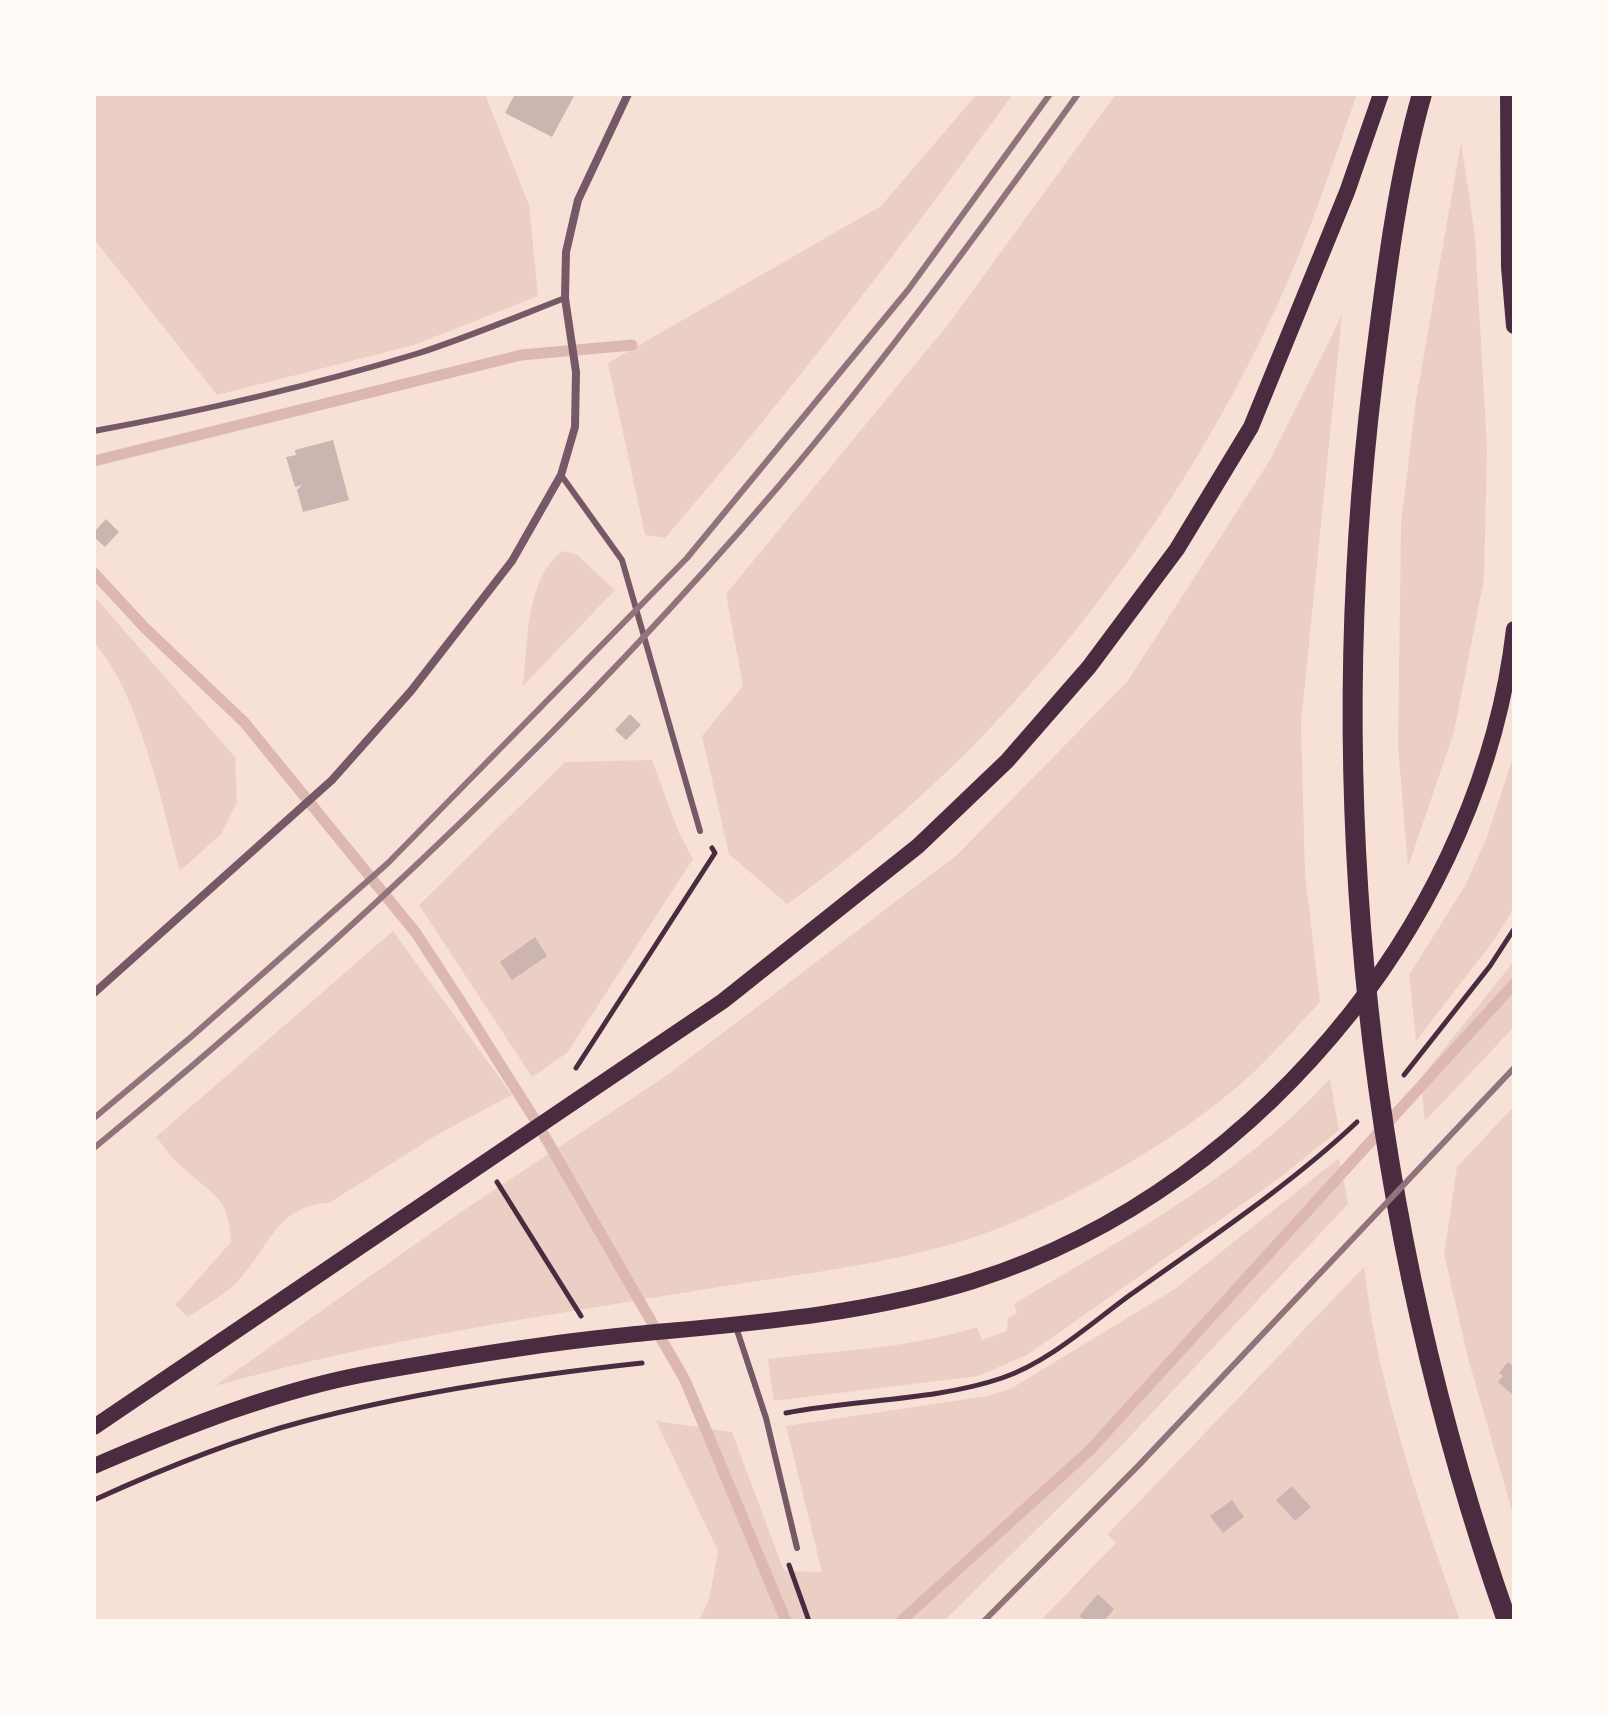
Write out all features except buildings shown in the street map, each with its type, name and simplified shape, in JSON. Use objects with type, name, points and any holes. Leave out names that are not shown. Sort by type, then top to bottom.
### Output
[{"type":"main road","points":[[94,1427],[723,1001],[918,846],[1007,761],[1089,667],[1177,549],[1251,427],[1347,192],[1381,94]]},
{"type":"main road","points":[[1422,94],[1383,295],[1362,470],[1353,619],[1351,760],[1365,1001],[1399,1219],[1451,1446],[1507,1621]]},
{"type":"main road","points":[[1508,94],[1514,326]]},
{"type":"main road","points":[[94,1466],[259,1402],[371,1373],[594,1339],[852,1311],[973,1281],[1032,1258],[1115,1218],[1158,1192],[1243,1127],[1332,1036],[1399,947],[1428,900],[1453,847],[1497,721],[1514,629]]},
{"type":"street","points":[[94,993],[332,780],[411,691],[512,561],[561,475],[575,427],[576,372],[565,298],[566,252],[578,200],[628,94]]},
{"type":"lane","points":[[94,431],[197,412],[419,353],[565,298]]},
{"type":"lane","points":[[561,475],[622,560],[700,831]]},
{"type":"lane","points":[[735,1323],[766,1418],[797,1548]]},
{"type":"path","points":[[565,1076],[575,1069],[715,853],[700,831]]},
{"type":"path","points":[[1402,1078],[1421,1057],[1514,929]]},
{"type":"path","points":[[766,1418],[934,1392],[1019,1372],[1060,1346],[1280,1187],[1364,1116]]},
{"type":"path","points":[[492,1158],[612,1368]]},
{"type":"path","points":[[94,1500],[163,1469],[304,1421],[454,1389],[636,1364]]},
{"type":"path","points":[[797,1548],[788,1559],[809,1621]]},
{"type":"shaded area","points":[[94,94],[485,94],[529,205],[538,296],[414,345],[217,395],[94,239]]},
{"type":"shaded area","points":[[977,94],[1013,94],[844,319],[711,484],[665,538],[645,535],[608,363],[881,206]]},
{"type":"shaded area","points":[[1116,94],[1357,94],[1280,299],[1237,386],[1188,471],[1133,554],[1073,634],[1008,709],[938,780],[864,845],[787,904],[729,854],[702,736],[743,686],[726,594],[950,322]]},
{"type":"shaded area","points":[[1461,142],[1475,237],[1487,448],[1484,579],[1454,732],[1408,867],[1398,746],[1401,524],[1416,400]]},
{"type":"shaded area","points":[[1342,315],[1301,723],[1305,874],[1320,1002],[1254,1072],[1202,1115],[1111,1174],[1019,1220],[947,1246],[871,1263],[402,1341],[215,1386],[458,1214],[670,1073],[957,855],[1127,682],[1270,460]]},
{"type":"shaded area","points":[[562,551],[576,554],[615,590],[523,686],[530,614],[535,595],[550,563]]},
{"type":"shaded area","points":[[94,596],[235,757],[237,802],[221,834],[180,871],[136,719],[110,664],[94,643]]},
{"type":"shaded area","points":[[1514,754],[1514,908],[1494,940],[1416,1041],[1409,975],[1465,886],[1487,837]]},
{"type":"shaded area","points":[[652,760],[679,833],[693,859],[567,1053],[532,1077],[419,905],[565,762]]},
{"type":"shaded area","points":[[393,931],[512,1095],[440,1133],[329,1203],[296,1212],[284,1221],[234,1285],[188,1317],[175,1305],[231,1242],[230,1226],[227,1214],[216,1197],[177,1163],[156,1137]]},
{"type":"shaded area","points":[[1514,961],[1514,1027],[1425,1121],[1420,1079]]},
{"type":"shaded area","points":[[1330,1079],[1339,1130],[1278,1179],[1027,1355],[978,1376],[774,1401],[768,1359],[899,1344],[977,1327],[982,1340],[1007,1331],[1008,1318],[1017,1313],[1014,1304],[1139,1229],[1220,1175],[1259,1146]]},
{"type":"shaded area","points":[[1514,1106],[1514,1518],[1468,1358],[1444,1254],[1457,1167]]},
{"type":"shaded area","points":[[1339,1158],[1348,1204],[1120,1447],[944,1621],[699,1621],[709,1600],[718,1551],[656,1421],[732,1432],[784,1571],[822,1572],[786,1426],[988,1396],[1012,1388],[1175,1289]]},
{"type":"shaded area","points":[[1364,1267],[1390,1402],[1460,1621],[1040,1621],[1116,1543],[1108,1534]]},
{"type":"waterway","points":[[94,461],[521,355],[632,345]]},
{"type":"waterway","points":[[94,573],[145,628],[244,722],[416,933],[537,1123],[685,1380],[786,1621]]},
{"type":"waterway","points":[[901,1621],[1090,1450],[1514,984]]},
{"type":"railway","points":[[94,1118],[388,863],[687,558],[908,290],[1050,94]]},
{"type":"railway","points":[[94,1148],[186,1072],[364,914],[451,832],[618,664],[778,487],[857,391],[1078,94]]},
{"type":"railway","points":[[984,1621],[1139,1465],[1514,1068]]}]
